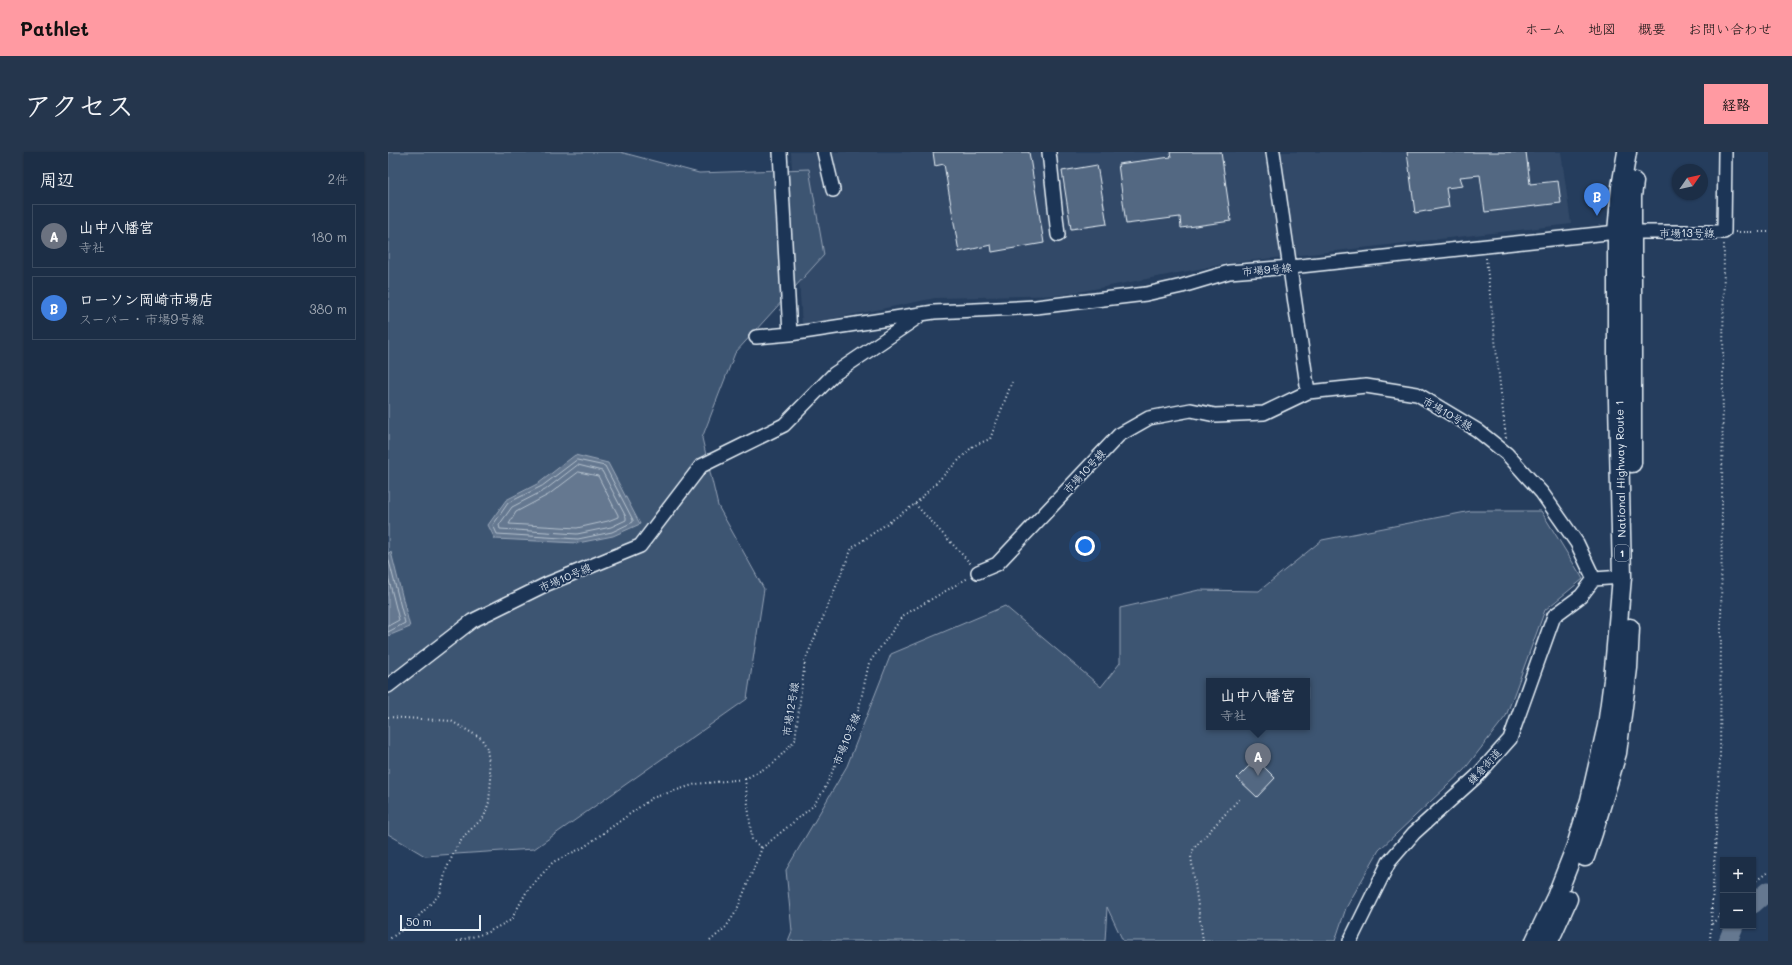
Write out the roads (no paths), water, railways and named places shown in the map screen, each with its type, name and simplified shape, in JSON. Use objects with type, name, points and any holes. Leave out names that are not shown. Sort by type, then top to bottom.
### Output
[{"type":"highway","name":"National Highway Route 1","points":[[1549,941],[1576,880],[1593,833],[1617,753],[1628,668],[1631,587],[1625,232],[1621,187],[1628,152]]},
{"type":"highway","name":"National Highway Route 1","points":[[1535,941],[1556,897],[1576,846],[1590,800],[1607,726],[1616,652],[1622,577],[1617,356],[1625,232],[1639,152]]},
{"type":"street","points":[[780,152],[790,334]]},
{"type":"street","points":[[824,152],[833,190]]},
{"type":"street","points":[[1049,152],[1058,235]]},
{"type":"street","points":[[1273,152],[1291,267],[1296,313],[1308,392]]},
{"type":"street","name":"市場13号線","points":[[1625,232],[1724,232],[1725,152]]},
{"type":"street","name":"市場9号線","points":[[756,337],[790,334],[934,312],[989,308],[1036,307],[1146,294],[1182,286],[1229,272],[1291,267],[1625,232]]},
{"type":"street","name":"市場10号線","points":[[388,686],[472,621],[547,584],[640,546],[701,466],[784,425],[834,374],[920,315]]},
{"type":"street","name":"市場10号線","points":[[978,572],[997,564],[1119,435],[1149,418],[1191,410],[1215,416],[1264,413],[1308,392],[1366,386],[1417,394],[1477,430],[1507,454],[1542,492],[1577,543],[1594,579]]},
{"type":"street","points":[[1594,579],[1622,577]]},
{"type":"street","name":"鎌倉街道","points":[[1350,941],[1389,862],[1414,833],[1476,777],[1510,739],[1554,616],[1581,596],[1594,579]]},
{"type":"water","points":[[575,455],[608,463],[640,524],[613,536],[578,543],[495,539],[488,525],[506,500],[539,483]]},
{"type":"water","points":[[391,552],[410,627],[388,636],[388,553]]},
{"type":"waterway","points":[[1756,901],[1768,891]]},
{"type":"waterway","points":[[1728,941],[1733,929]]},
{"type":"place","name":"ローソン岡崎市場店","points":[[1597,216]]},
{"type":"place","name":"山中八幡宮","points":[[1258,776]]}]
